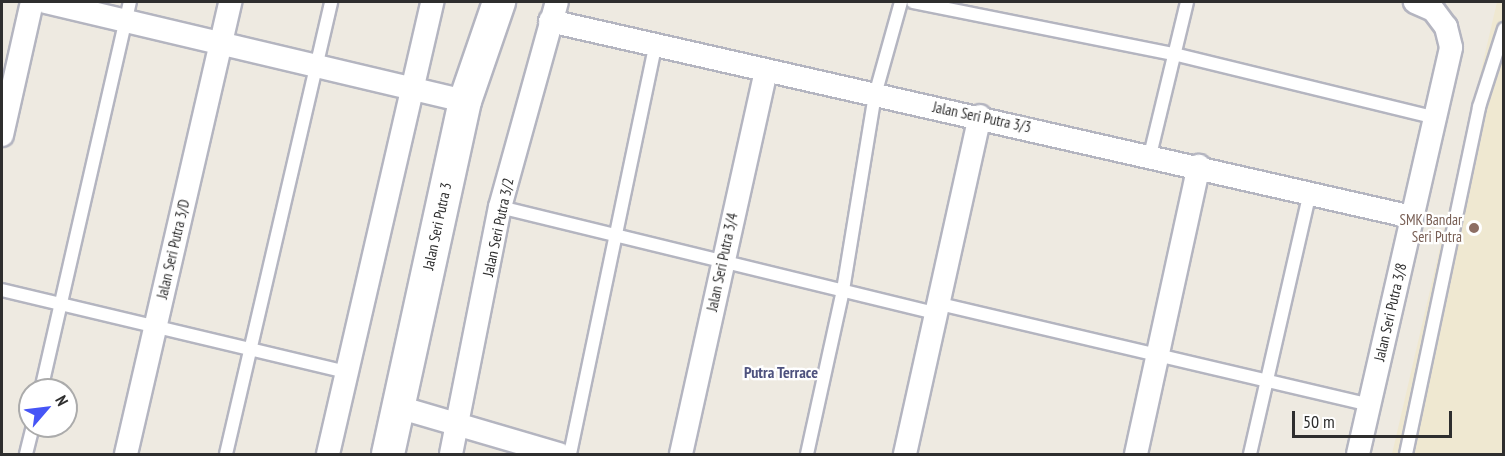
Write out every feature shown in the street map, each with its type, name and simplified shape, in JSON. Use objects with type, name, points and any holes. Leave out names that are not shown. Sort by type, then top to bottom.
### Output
[{"type":"street","points":[[2,135],[32,2]]},
{"type":"street","points":[[46,2],[128,11],[220,43],[465,101]]},
{"type":"street","name":"Jalan Seri Putra 3/D","points":[[126,454],[230,2]]},
{"type":"street","points":[[328,454],[432,2]]},
{"type":"street","name":"Jalan Seri Putra 3","points":[[388,454],[465,101],[499,2]]},
{"type":"street","name":"Jalan Seri Putra 3/8","points":[[1358,454],[1437,118],[1451,47],[1446,27],[1433,10],[1416,2]]},
{"type":"street","name":"Jalan Seri Putra 3/3","points":[[554,11],[655,46],[980,116],[1412,217]]},
{"type":"street","name":"Jalan Seri Putra 3/2","points":[[451,454],[459,426],[500,207],[554,11]]},
{"type":"street","name":"Jalan Seri Putra 3/4","points":[[681,454],[722,260],[766,71]]},
{"type":"street","points":[[905,454],[980,116]]},
{"type":"street","points":[[1136,454],[1160,355],[1199,166]]},
{"type":"street","points":[[398,407],[559,454]]},
{"type":"lane","points":[[226,454],[331,2]]},
{"type":"lane","points":[[807,454],[843,290],[875,95],[901,2]]},
{"type":"lane","points":[[913,2],[1174,54],[1437,118]]},
{"type":"lane","points":[[1150,155],[1186,2]]},
{"type":"lane","points":[[44,378],[128,11]]},
{"type":"lane","points":[[1406,454],[1479,107],[1503,29]]},
{"type":"lane","points":[[570,454],[655,46]]},
{"type":"lane","points":[[1250,454],[1265,380],[1310,192]]},
{"type":"lane","points":[[500,207],[843,290],[1160,355],[1369,405]]},
{"type":"lane","points":[[2,290],[347,372]]},
{"type":"lane","points":[[26,454],[30,438]]},
{"type":"shaded area","name":"SMK Bandar Seri Putra","points":[[1497,2],[1503,2],[1503,454],[1392,454]]},
{"type":"place","name":"SMK Bandar Seri Putra","points":[[1474,228]]},
{"type":"district","name":"Putra Terrace","points":[[781,372]]}]
